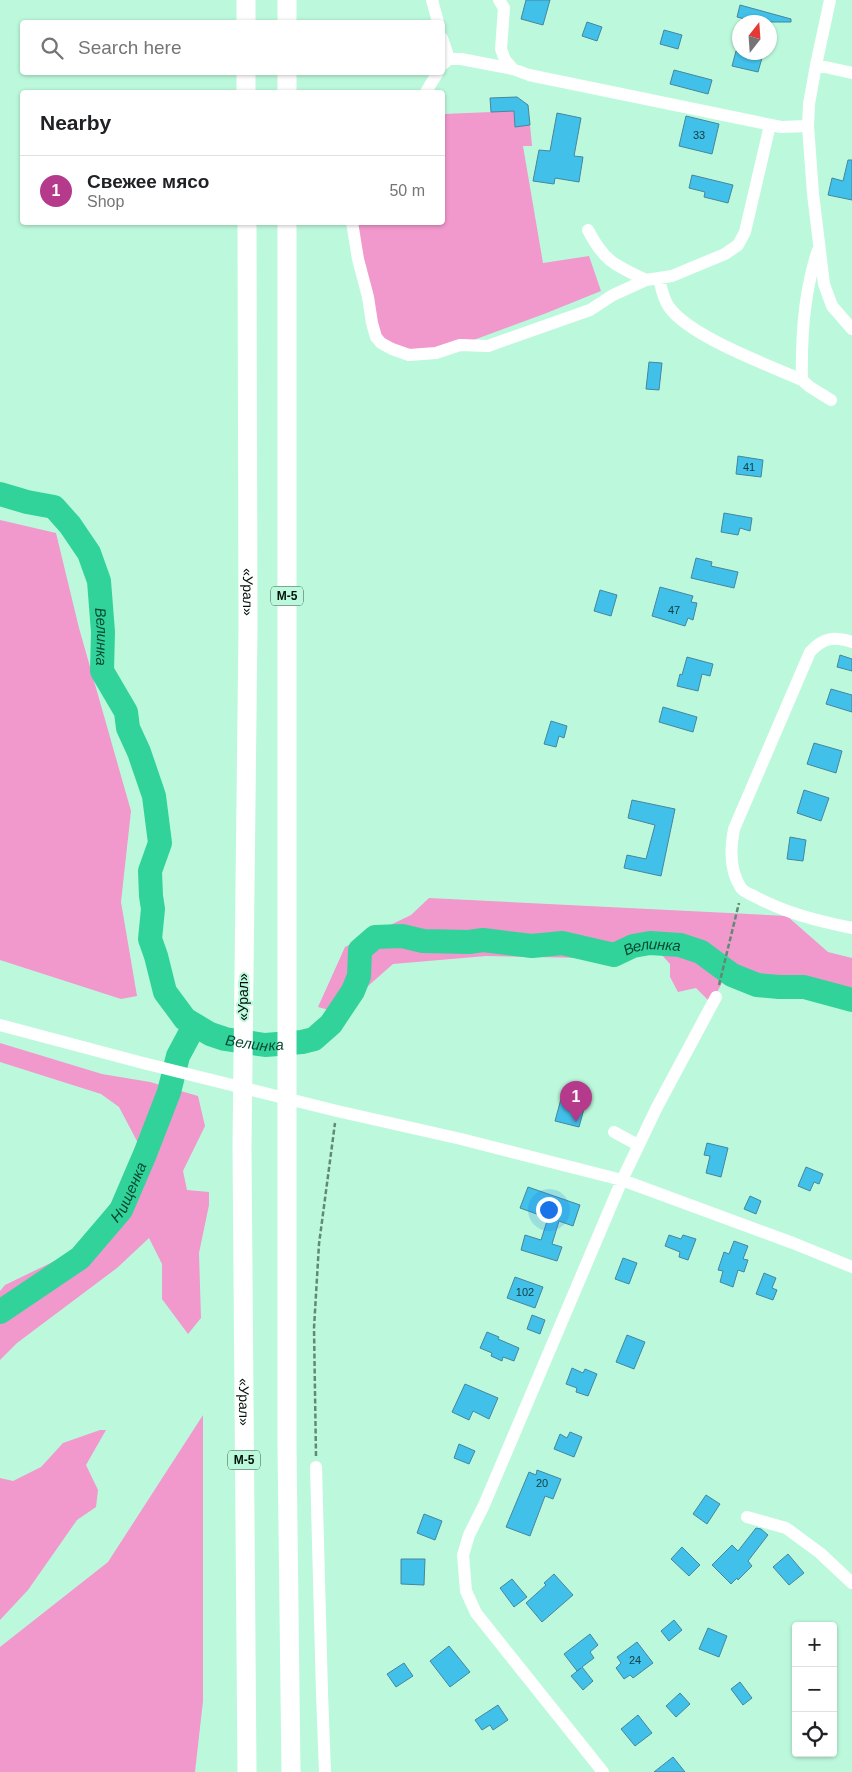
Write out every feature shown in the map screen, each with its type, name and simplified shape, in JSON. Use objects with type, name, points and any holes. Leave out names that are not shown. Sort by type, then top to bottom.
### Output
[{"type":"highway","points":[[246,0],[246,20]]},
{"type":"highway","points":[[287,0],[287,20]]},
{"type":"highway","points":[[246,75],[246,90]]},
{"type":"highway","points":[[287,75],[287,90]]},
{"type":"highway","name":"«Урал»","points":[[247,225],[248,627],[242,1148],[247,1772]]},
{"type":"highway","name":"М-5","points":[[287,225],[286,970],[288,1160],[286,1447],[291,1772]]},
{"type":"street","points":[[432,0],[437,20]]},
{"type":"street","points":[[830,0],[809,104],[808,126],[824,284],[832,306],[852,329]]},
{"type":"street","points":[[503,2],[501,50],[505,60],[513,69]]},
{"type":"street","points":[[446,62],[472,60],[513,69],[529,75],[770,125],[781,127],[808,126]]},
{"type":"street","points":[[816,65],[852,73]]},
{"type":"street","points":[[427,90],[436,75]]},
{"type":"street","points":[[352,225],[372,323],[376,338],[381,343],[409,355],[436,353],[460,345],[488,346],[590,310],[613,295],[652,279],[672,276],[725,254],[738,245],[745,232],[770,125]]},
{"type":"street","points":[[588,230],[598,249],[606,258],[624,270],[652,279],[668,306],[681,320],[709,338],[802,380],[831,400]]},
{"type":"street","points":[[802,380],[806,306],[811,271],[819,247]]},
{"type":"street","points":[[852,642],[842,639],[828,639],[818,644],[810,652],[734,829],[731,857],[735,876],[742,890],[767,903],[812,920],[852,928]]},
{"type":"street","points":[[603,1772],[476,1613],[466,1590],[463,1555],[468,1535],[484,1505],[622,1180],[657,1107],[716,998]]},
{"type":"street","points":[[0,1025],[143,1064],[337,1111],[461,1138],[622,1180],[793,1242],[852,1267]]},
{"type":"street","points":[[614,1132],[638,1145]]},
{"type":"street","points":[[316,1467],[325,1772]]},
{"type":"street","points":[[747,1517],[786,1528],[820,1553],[852,1583]]},
{"type":"path","points":[[716,998],[742,890]]},
{"type":"path","points":[[316,1467],[315,1310],[319,1244],[337,1111]]},
{"type":"shaded area","points":[[514,111],[515,127],[530,125],[532,146],[523,146],[543,263],[589,256],[601,291],[460,345],[409,355],[381,343],[352,225],[445,225],[445,114]]},
{"type":"shaded area","points":[[0,520],[56,533],[79,628],[131,811],[121,902],[137,996],[121,999],[0,960]]},
{"type":"shaded area","points":[[429,898],[787,916],[828,952],[852,958],[852,992],[809,996],[723,981],[711,1003],[696,988],[678,992],[670,977],[670,964],[660,953],[586,958],[486,956],[393,964],[368,986],[347,1015],[318,1007],[345,947],[411,915]]},
{"type":"shaded area","points":[[0,1043],[102,1074],[150,1082],[198,1096],[205,1126],[183,1171],[187,1190],[209,1192],[209,1205],[199,1253],[201,1318],[188,1334],[162,1299],[162,1264],[149,1238],[117,1268],[17,1343],[0,1360],[0,1291],[5,1285],[67,1255],[80,1243],[115,1198],[124,1174],[133,1159],[138,1143],[119,1107],[101,1094],[0,1062]]},
{"type":"shaded area","points":[[203,1415],[203,1701],[195,1772],[0,1772],[0,1647],[108,1562]]},
{"type":"shaded area","points":[[100,1430],[106,1430],[86,1465],[98,1490],[96,1507],[77,1520],[28,1590],[0,1620],[0,1478],[13,1481],[41,1467],[63,1443]]},
{"type":"building","points":[[526,0],[550,0],[543,25],[521,19]]},
{"type":"building","points":[[740,5],[776,15],[738,15]]},
{"type":"building","points":[[777,15],[791,19],[791,22],[777,22]]},
{"type":"building","points":[[587,22],[602,27],[597,41],[582,36]]},
{"type":"building","points":[[664,30],[682,35],[678,49],[660,44]]},
{"type":"building","points":[[734,60],[761,60],[758,72],[732,66]]},
{"type":"building","points":[[674,70],[712,80],[708,94],[670,84]]},
{"type":"building","points":[[517,97],[528,105],[530,125],[515,127],[514,111],[491,112],[490,98]]},
{"type":"building","points":[[557,113],[581,118],[574,156],[583,157],[579,182],[555,178],[554,184],[533,181],[539,150],[550,151]]},
{"type":"building","points":[[686,116],[719,124],[712,154],[679,146]]},
{"type":"building","points":[[848,160],[852,160],[852,200],[828,195],[832,178],[843,181]]},
{"type":"building","points":[[692,175],[733,185],[728,203],[704,197],[705,192],[689,188]]},
{"type":"building","points":[[649,362],[662,363],[659,390],[646,389]]},
{"type":"building","points":[[738,456],[763,460],[761,477],[736,474]]},
{"type":"building","points":[[724,513],[752,518],[750,531],[740,528],[738,535],[721,532]]},
{"type":"building","points":[[696,558],[712,562],[711,566],[738,572],[734,588],[691,578]]},
{"type":"building","points":[[660,587],[693,596],[691,602],[697,603],[693,620],[688,618],[685,626],[652,616]]},
{"type":"building","points":[[600,590],[617,595],[611,616],[594,611]]},
{"type":"building","points":[[840,655],[852,659],[852,671],[837,667]]},
{"type":"building","points":[[687,657],[713,664],[710,676],[702,674],[698,691],[677,686]]},
{"type":"building","points":[[831,689],[852,695],[852,712],[826,704]]},
{"type":"building","points":[[663,707],[697,717],[693,732],[659,722]]},
{"type":"building","points":[[551,721],[567,726],[564,738],[559,736],[556,747],[544,744]]},
{"type":"building","points":[[814,743],[842,751],[836,773],[807,764]]},
{"type":"building","points":[[804,790],[829,798],[821,821],[797,813]]},
{"type":"building","points":[[632,800],[675,809],[661,876],[624,868],[627,855],[646,859],[655,825],[628,818]]},
{"type":"building","points":[[790,837],[806,840],[803,861],[787,859]]},
{"type":"building","points":[[561,1099],[585,1105],[579,1127],[555,1121]]},
{"type":"building","points":[[707,1143],[728,1148],[721,1177],[706,1173],[710,1156],[704,1155]]},
{"type":"building","points":[[806,1167],[823,1174],[819,1184],[814,1182],[810,1191],[798,1186]]},
{"type":"building","points":[[528,1187],[580,1205],[573,1226],[559,1221],[552,1244],[562,1247],[557,1261],[521,1250],[525,1235],[541,1240],[548,1218],[520,1208]]},
{"type":"building","points":[[750,1196],[761,1201],[756,1214],[744,1209]]},
{"type":"building","points":[[669,1235],[681,1239],[683,1235],[696,1239],[688,1260],[679,1257],[680,1252],[665,1246]]},
{"type":"building","points":[[734,1241],[748,1246],[743,1259],[748,1260],[744,1272],[738,1270],[733,1287],[720,1282],[723,1271],[718,1270],[724,1252],[729,1254]]},
{"type":"building","points":[[623,1258],[637,1263],[629,1284],[615,1279]]},
{"type":"building","points":[[764,1273],[776,1278],[772,1288],[777,1290],[773,1300],[756,1294]]},
{"type":"building","points":[[515,1277],[543,1287],[535,1308],[507,1298]]},
{"type":"building","points":[[532,1315],[545,1320],[540,1334],[527,1329]]},
{"type":"building","points":[[487,1332],[519,1348],[514,1361],[503,1357],[502,1361],[491,1356],[492,1353],[480,1348]]},
{"type":"building","points":[[627,1335],[645,1342],[634,1369],[616,1362]]},
{"type":"building","points":[[572,1368],[583,1373],[585,1369],[597,1374],[588,1396],[576,1392],[577,1388],[566,1384]]},
{"type":"building","points":[[465,1384],[498,1398],[489,1419],[473,1411],[469,1420],[452,1412]]},
{"type":"building","points":[[570,1432],[582,1437],[574,1457],[554,1449],[560,1434],[567,1438]]},
{"type":"building","points":[[459,1444],[475,1451],[469,1464],[454,1458]]},
{"type":"building","points":[[537,1470],[561,1479],[553,1499],[545,1496],[530,1536],[506,1527],[529,1472],[536,1475]]},
{"type":"building","points":[[706,1495],[720,1504],[707,1524],[693,1514]]},
{"type":"building","points":[[424,1514],[442,1521],[435,1540],[417,1533]]},
{"type":"building","points":[[756,1528],[761,1529],[768,1535],[748,1561],[752,1566],[738,1580],[737,1578],[731,1584],[712,1565],[732,1545],[738,1551]]},
{"type":"building","points":[[682,1547],[700,1565],[689,1576],[671,1559]]},
{"type":"building","points":[[788,1554],[804,1573],[789,1585],[773,1567]]},
{"type":"building","points":[[401,1559],[425,1559],[424,1585],[401,1584]]},
{"type":"building","points":[[554,1574],[573,1595],[542,1622],[526,1603],[546,1585],[544,1583]]},
{"type":"building","points":[[512,1579],[527,1597],[514,1607],[500,1588]]},
{"type":"building","points":[[674,1620],[682,1630],[669,1641],[661,1631]]},
{"type":"building","points":[[708,1628],[727,1636],[719,1657],[699,1649]]},
{"type":"building","points":[[590,1634],[598,1645],[590,1652],[594,1658],[582,1667],[593,1681],[583,1690],[571,1676],[581,1668],[577,1671],[564,1654]]},
{"type":"building","points":[[637,1642],[653,1663],[633,1678],[630,1675],[624,1679],[616,1668],[621,1663],[617,1657]]},
{"type":"building","points":[[449,1646],[470,1672],[450,1687],[430,1661]]},
{"type":"building","points":[[404,1663],[413,1676],[396,1687],[387,1674]]},
{"type":"building","points":[[740,1682],[752,1698],[743,1705],[731,1689]]},
{"type":"building","points":[[680,1693],[690,1704],[676,1717],[666,1706]]},
{"type":"building","points":[[498,1705],[508,1720],[493,1730],[490,1725],[482,1730],[475,1720]]},
{"type":"building","points":[[638,1715],[652,1733],[635,1746],[621,1729]]},
{"type":"building","points":[[673,1757],[685,1772],[654,1772]]},
{"type":"waterway","name":"Велинка","points":[[0,494],[54,507],[70,525],[89,553],[99,581],[103,632],[102,671],[126,712],[128,728],[139,752],[154,796],[160,843],[150,871],[153,909],[150,939],[165,992],[185,1019],[210,1034],[225,1039],[265,1045],[302,1042],[314,1039],[331,1024],[353,991],[359,976],[360,950],[375,937],[402,936],[423,941],[469,942],[483,940],[532,946],[562,943],[614,955],[633,946],[650,943],[680,945],[701,952],[732,975],[757,985],[804,987],[852,1000]]},
{"type":"waterway","name":"Нищенка","points":[[0,1312],[80,1258],[121,1210],[169,1092],[178,1056],[194,1026]]},
{"type":"place","name":"Свежее мясо","points":[[576,1122]]}]
